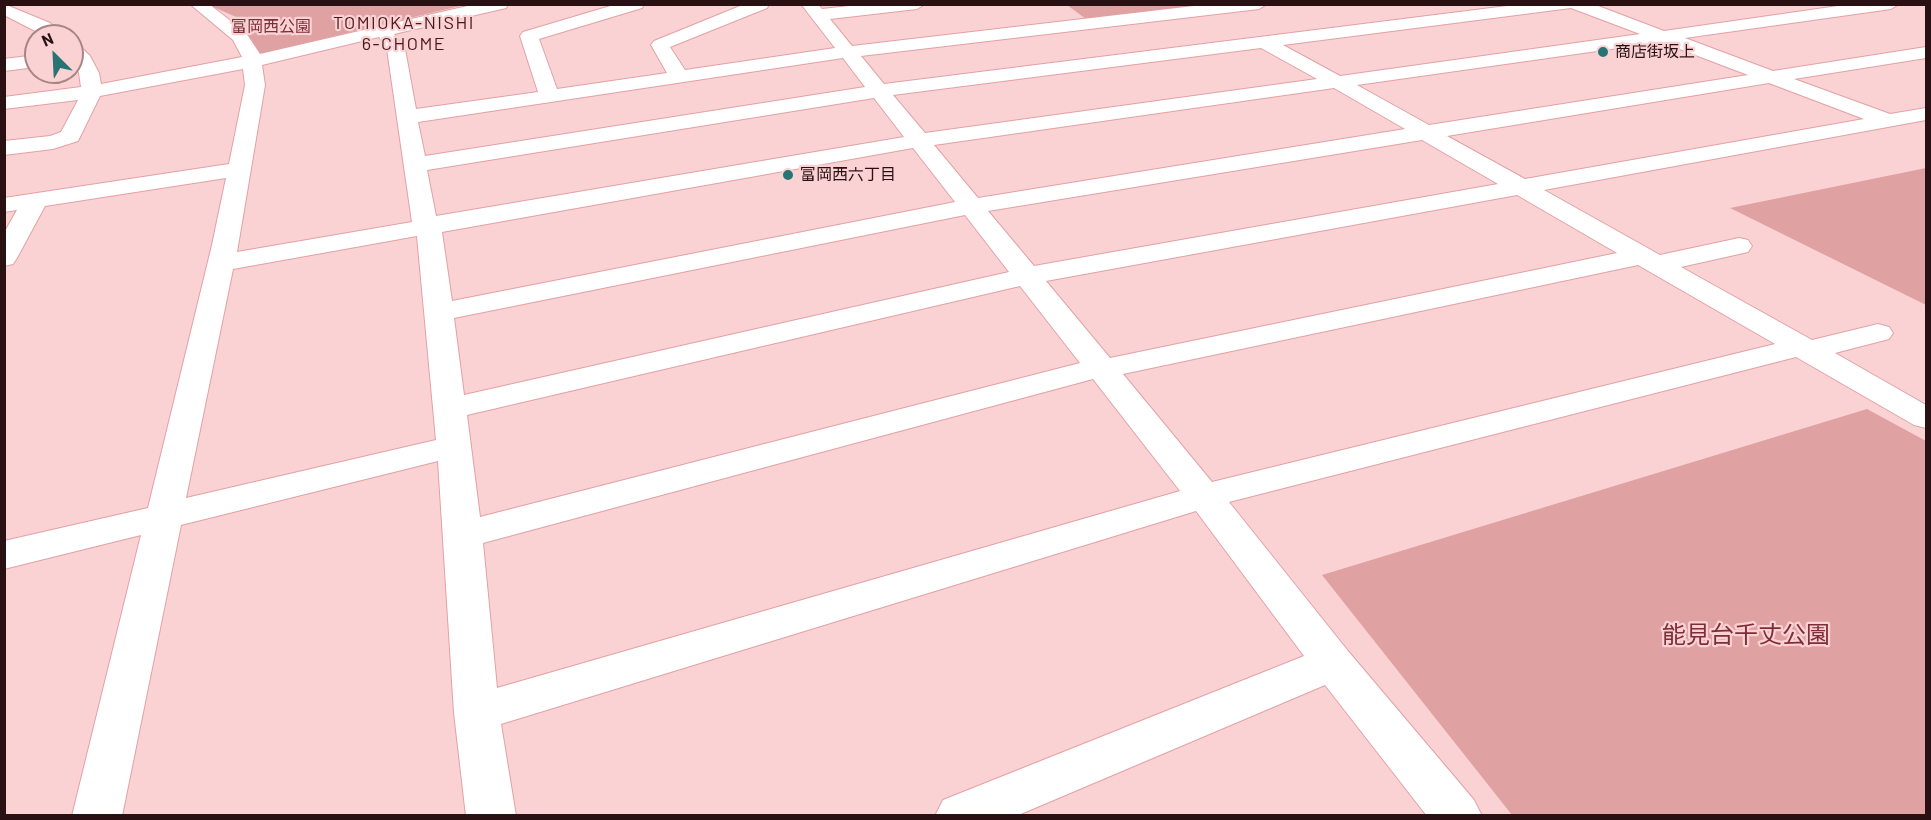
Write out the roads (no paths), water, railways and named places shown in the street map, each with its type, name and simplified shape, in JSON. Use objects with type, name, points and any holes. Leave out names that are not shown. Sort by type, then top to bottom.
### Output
[{"type":"street","points":[[97,816],[220,263],[255,85],[253,61],[240,37],[198,4]]},
{"type":"street","points":[[4,103],[92,92],[253,61],[500,4]]},
{"type":"street","points":[[550,96],[529,36],[636,4]]},
{"type":"street","points":[[679,77],[660,45],[761,4]]},
{"type":"street","points":[[813,10],[917,4]]},
{"type":"street","points":[[408,117],[846,52],[1202,7],[1259,4]]},
{"type":"street","points":[[414,165],[879,91],[1266,44],[1567,4]]},
{"type":"street","points":[[1576,4],[1926,135]]},
{"type":"street","points":[[220,263],[918,141],[1892,4]]},
{"type":"street","points":[[1202,7],[1926,418]]},
{"type":"street","points":[[4,9],[34,24]]},
{"type":"street","points":[[813,10],[1204,496],[1333,663],[1457,816]]},
{"type":"street","points":[[14,31],[24,31]]},
{"type":"street","points":[[384,32],[396,49],[423,216],[428,227],[464,535],[477,713],[491,816]]},
{"type":"street","points":[[439,312],[972,206],[1926,52]]},
{"type":"street","points":[[4,65],[24,62]]},
{"type":"street","points":[[4,148],[53,142],[70,136],[92,92],[89,73],[84,66]]},
{"type":"street","points":[[448,409],[1026,276],[1926,114]]},
{"type":"street","points":[[4,205],[240,170]]},
{"type":"street","points":[[4,258],[35,201]]},
{"type":"street","points":[[464,535],[1063,376],[1649,260],[1739,246]]},
{"type":"street","points":[[477,713],[1204,496],[1804,349],[1878,333]]},
{"type":"street","points":[[4,555],[452,447]]},
{"type":"street","points":[[960,816],[1333,663]]},
{"type":"place","name":"商店街坂上","points":[[1603,52]]},
{"type":"place","name":"富岡西六丁目","points":[[788,175]]},
{"type":"district","name":"TOMIOKA-NISHI 6-CHOME","points":[[404,33]]},
{"type":"park label","name":"富岡西公園","points":[[271,27]]},
{"type":"park label","name":"能見台千丈公園","points":[[1746,635]]}]
